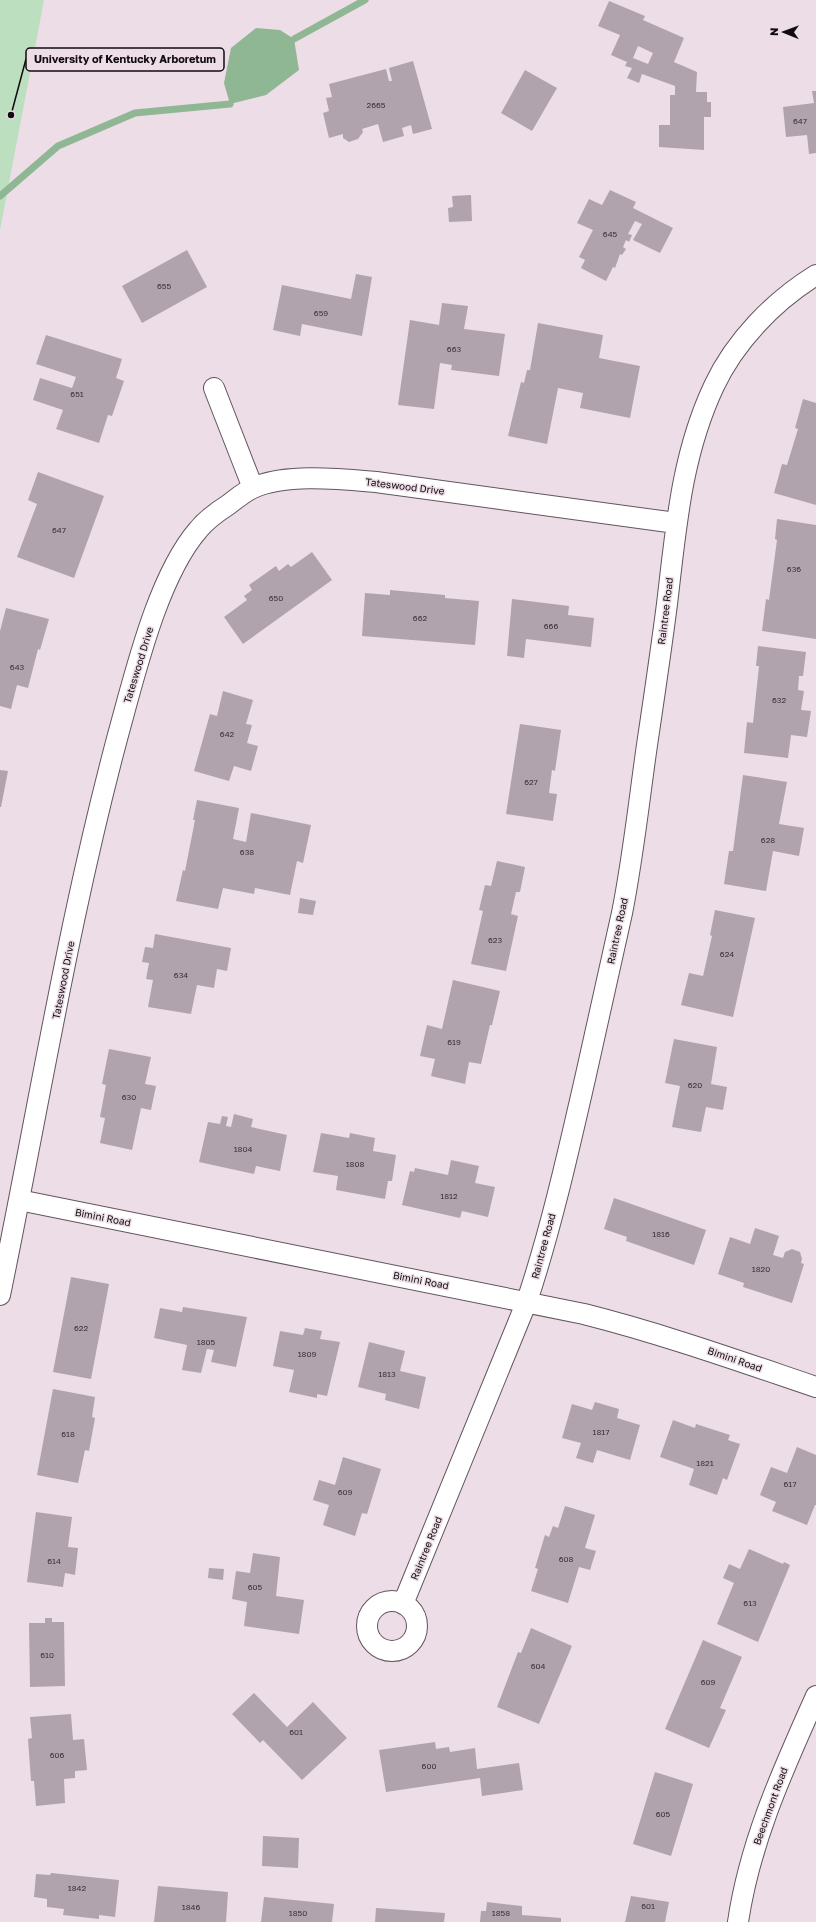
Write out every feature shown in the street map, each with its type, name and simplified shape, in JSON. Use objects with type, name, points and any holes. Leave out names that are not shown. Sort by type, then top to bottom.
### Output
[{"type":"street","name":"Raintree Road","points":[[403,1604],[527,1301],[539,1266],[576,1118],[622,911],[633,846],[676,523],[689,451],[713,388],[724,367],[739,344],[762,318],[785,298],[816,275]]},
{"type":"street","points":[[214,388],[253,488]]},
{"type":"street","name":"Tateswood Drive","points":[[0,1295],[87,858],[108,771],[151,624],[170,574],[182,552],[198,530],[215,513],[253,488],[296,479],[334,479],[376,482],[676,523]]},
{"type":"street","name":"Bimini Road","points":[[19,1200],[527,1301],[636,1327],[816,1387]]},
{"type":"street","name":"Beechmont Road","points":[[738,1922],[752,1853],[776,1786],[816,1696]]},
{"type":"shaded area","points":[[0,0],[44,0],[0,230]]},
{"type":"shaded area","points":[[256,28],[280,30],[294,39],[299,70],[266,95],[230,104],[224,83],[231,48]]},
{"type":"building","points":[[609,1],[645,16],[643,20],[684,38],[674,62],[697,72],[696,92],[707,92],[707,102],[711,102],[711,117],[704,117],[704,150],[659,147],[659,125],[670,125],[670,95],[675,95],[675,86],[642,74],[639,83],[627,78],[632,68],[625,66],[627,62],[611,55],[620,35],[598,26]],"holes":[[[638,46],[653,53],[648,64],[633,58]]]},
{"type":"building","points":[[413,61],[432,129],[413,134],[411,125],[402,128],[404,136],[383,142],[378,124],[362,129],[363,132],[358,139],[349,142],[343,138],[343,134],[329,138],[323,113],[329,111],[326,98],[332,97],[329,84],[386,69],[389,81],[392,81],[389,68]]},
{"type":"building","points":[[525,70],[557,88],[532,131],[501,113]]},
{"type":"building","points":[[812,91],[816,91],[816,153],[809,154],[807,135],[786,137],[783,107],[814,103]]},
{"type":"building","points":[[610,190],[636,202],[633,208],[673,228],[660,253],[633,240],[642,224],[635,221],[628,234],[632,235],[629,242],[626,240],[623,247],[626,249],[622,255],[620,254],[615,268],[613,267],[606,281],[581,268],[585,260],[579,257],[593,230],[577,223],[589,199],[602,205]]},
{"type":"building","points":[[471,195],[472,221],[449,222],[448,208],[453,207],[452,196]]},
{"type":"building","points":[[187,250],[207,287],[142,323],[122,286]]},
{"type":"building","points":[[356,274],[372,277],[362,336],[302,324],[300,336],[273,330],[282,285],[351,299]]},
{"type":"building","points":[[442,303],[468,306],[464,329],[505,334],[499,376],[451,370],[452,365],[440,363],[434,409],[398,405],[410,320],[439,325]]},
{"type":"building","points":[[538,323],[603,335],[599,358],[640,366],[630,418],[580,408],[583,393],[558,388],[547,444],[508,436],[521,382],[524,383],[527,370],[530,370]]},
{"type":"building","points":[[46,335],[122,359],[116,378],[124,381],[112,416],[108,415],[99,443],[56,429],[63,410],[33,400],[40,378],[72,388],[76,377],[36,364]]},
{"type":"building","points":[[803,399],[816,403],[816,505],[774,493],[782,464],[787,465],[798,429],[795,428]]},
{"type":"building","points":[[38,472],[104,496],[74,578],[17,557],[37,504],[28,500]]},
{"type":"building","points":[[777,519],[816,525],[816,639],[762,631],[766,599],[769,600],[777,540],[775,539]]},
{"type":"building","points":[[312,552],[332,580],[243,644],[224,617],[247,600],[244,596],[252,590],[249,585],[276,566],[279,571],[288,564],[291,567]]},
{"type":"building","points":[[390,590],[445,595],[445,598],[479,601],[475,645],[362,636],[365,593],[390,595]]},
{"type":"building","points":[[512,599],[569,606],[568,615],[594,618],[591,647],[526,639],[524,658],[507,656]]},
{"type":"building","points":[[6,608],[49,619],[40,650],[38,649],[28,688],[17,685],[11,709],[0,706],[0,631]]},
{"type":"building","points":[[758,646],[806,652],[803,676],[799,676],[798,690],[804,691],[801,710],[811,711],[807,737],[791,735],[788,758],[744,753],[747,722],[753,723],[759,666],[756,666]]},
{"type":"building","points":[[223,691],[253,700],[246,724],[252,725],[247,743],[258,746],[251,771],[234,766],[229,781],[194,771],[210,714],[217,716]]},
{"type":"building","points":[[520,724],[561,730],[555,771],[552,770],[549,793],[557,794],[553,821],[506,814]]},
{"type":"building","points":[[0,770],[8,771],[1,807],[0,807]]},
{"type":"building","points":[[743,775],[787,782],[779,824],[804,828],[799,856],[773,851],[766,891],[724,884],[729,851],[733,851]]},
{"type":"building","points":[[197,800],[239,808],[233,839],[246,842],[251,813],[311,825],[303,863],[297,861],[290,895],[255,888],[254,894],[223,888],[218,909],[176,901],[183,870],[185,871],[195,820],[193,820]]},
{"type":"building","points":[[497,861],[525,867],[520,892],[516,892],[511,914],[518,916],[506,971],[471,964],[483,911],[479,910],[485,885],[491,886]]},
{"type":"building","points":[[300,898],[316,901],[313,915],[298,913]]},
{"type":"building","points":[[715,910],[755,918],[733,1017],[681,1005],[689,973],[703,976],[712,936],[710,935]]},
{"type":"building","points":[[155,934],[231,948],[227,971],[217,969],[214,988],[197,985],[191,1014],[148,1007],[153,980],[146,979],[149,963],[142,962],[145,947],[153,948]]},
{"type":"building","points":[[453,980],[500,991],[481,1064],[469,1062],[465,1084],[431,1076],[435,1059],[420,1056],[427,1025],[442,1029]]},
{"type":"building","points":[[674,1039],[717,1047],[711,1084],[727,1087],[723,1110],[706,1107],[701,1132],[672,1127],[680,1086],[665,1083]]},
{"type":"building","points":[[109,1049],[151,1057],[145,1084],[156,1086],[151,1110],[141,1108],[132,1150],[100,1143],[105,1118],[100,1117],[106,1085],[102,1084]]},
{"type":"building","points":[[234,1114],[253,1119],[251,1127],[287,1135],[280,1171],[256,1166],[254,1174],[199,1162],[208,1122],[220,1124],[222,1116],[228,1117],[226,1126],[231,1127]]},
{"type":"building","points":[[321,1133],[349,1138],[350,1133],[375,1138],[373,1151],[396,1155],[392,1181],[388,1181],[385,1199],[336,1190],[338,1176],[313,1172]]},
{"type":"building","points":[[451,1160],[479,1166],[475,1183],[495,1187],[488,1217],[462,1211],[460,1218],[402,1205],[410,1171],[414,1172],[415,1168],[448,1175]]},
{"type":"building","points":[[614,1198],[706,1230],[694,1265],[626,1241],[627,1237],[604,1229]]},
{"type":"building","points":[[755,1228],[779,1236],[773,1255],[783,1258],[785,1252],[792,1249],[800,1252],[802,1259],[801,1263],[804,1264],[792,1303],[743,1287],[744,1283],[718,1274],[730,1237],[750,1244]]},
{"type":"building","points":[[71,1277],[109,1284],[91,1379],[53,1372]]},
{"type":"building","points":[[183,1307],[247,1317],[236,1367],[211,1362],[214,1350],[207,1349],[201,1373],[182,1370],[187,1345],[154,1338],[160,1308],[182,1312]]},
{"type":"building","points":[[305,1328],[322,1331],[320,1339],[340,1342],[327,1396],[317,1394],[317,1398],[289,1392],[294,1370],[273,1366],[280,1331],[303,1335]]},
{"type":"building","points":[[369,1342],[405,1351],[400,1371],[426,1377],[419,1409],[385,1400],[386,1394],[358,1387]]},
{"type":"building","points":[[53,1389],[95,1397],[92,1417],[95,1418],[89,1451],[85,1450],[78,1483],[37,1475]]},
{"type":"building","points":[[595,1402],[619,1409],[617,1418],[640,1425],[630,1460],[597,1450],[593,1463],[576,1458],[581,1443],[562,1438],[572,1404],[592,1410]]},
{"type":"building","points":[[673,1420],[695,1428],[696,1424],[730,1435],[728,1440],[740,1444],[727,1480],[723,1478],[717,1495],[689,1485],[694,1469],[660,1457]]},
{"type":"building","points":[[797,1447],[816,1455],[816,1505],[807,1525],[772,1511],[776,1502],[760,1495],[771,1467],[787,1473]]},
{"type":"building","points":[[343,1457],[381,1469],[367,1514],[362,1513],[355,1536],[323,1525],[329,1505],[313,1500],[319,1480],[335,1485]]},
{"type":"building","points":[[565,1506],[595,1515],[585,1548],[596,1551],[590,1570],[579,1567],[568,1603],[531,1591],[538,1569],[535,1568],[545,1535],[549,1537],[553,1526],[558,1528]]},
{"type":"building","points":[[36,1512],[72,1517],[68,1547],[78,1548],[75,1575],[65,1573],[63,1587],[27,1582]]},
{"type":"building","points":[[749,1549],[783,1564],[784,1562],[790,1565],[758,1642],[717,1624],[734,1583],[723,1578],[729,1564],[740,1569]]},
{"type":"building","points":[[253,1553],[280,1557],[276,1596],[304,1600],[299,1634],[244,1626],[247,1602],[232,1599],[236,1571],[250,1573]]},
{"type":"building","points":[[209,1568],[224,1569],[223,1580],[208,1578]]},
{"type":"building","points":[[45,1618],[52,1618],[52,1622],[64,1622],[65,1686],[30,1687],[29,1623],[45,1623]]},
{"type":"building","points":[[531,1628],[572,1646],[539,1724],[497,1707],[518,1652],[521,1653]]},
{"type":"building","points":[[703,1640],[742,1657],[720,1708],[726,1710],[709,1748],[665,1729]]},
{"type":"building","points":[[254,1693],[287,1727],[313,1702],[347,1738],[302,1780],[263,1740],[260,1743],[232,1714]]},
{"type":"building","points":[[71,1714],[73,1740],[84,1739],[87,1770],[75,1771],[75,1778],[64,1779],[65,1803],[36,1806],[34,1781],[31,1781],[28,1739],[32,1738],[30,1717]]},
{"type":"building","points":[[435,1742],[436,1749],[449,1747],[450,1752],[475,1748],[477,1769],[519,1763],[523,1790],[482,1796],[480,1778],[386,1792],[379,1750]]},
{"type":"building","points":[[655,1772],[693,1784],[671,1856],[633,1844]]},
{"type":"building","points":[[263,1836],[299,1838],[298,1868],[262,1866]]},
{"type":"building","points":[[51,1873],[119,1880],[115,1917],[99,1915],[99,1919],[63,1915],[64,1909],[47,1907],[47,1899],[34,1897],[36,1874],[50,1875]]},
{"type":"building","points":[[158,1886],[228,1892],[226,1922],[154,1922]]},
{"type":"building","points":[[631,1896],[669,1902],[665,1922],[625,1922]]},
{"type":"building","points":[[264,1897],[334,1904],[332,1922],[261,1922]]},
{"type":"building","points":[[487,1902],[522,1906],[522,1915],[561,1918],[561,1922],[480,1922],[481,1911],[486,1911]]},
{"type":"building","points":[[376,1908],[445,1913],[444,1922],[375,1922]]},
{"type":"waterway","points":[[294,39],[365,0]]},
{"type":"waterway","points":[[0,196],[58,146],[135,113],[230,104]]},
{"type":"place","name":"University of Kentucky Arboretum","points":[[11,115]]}]
